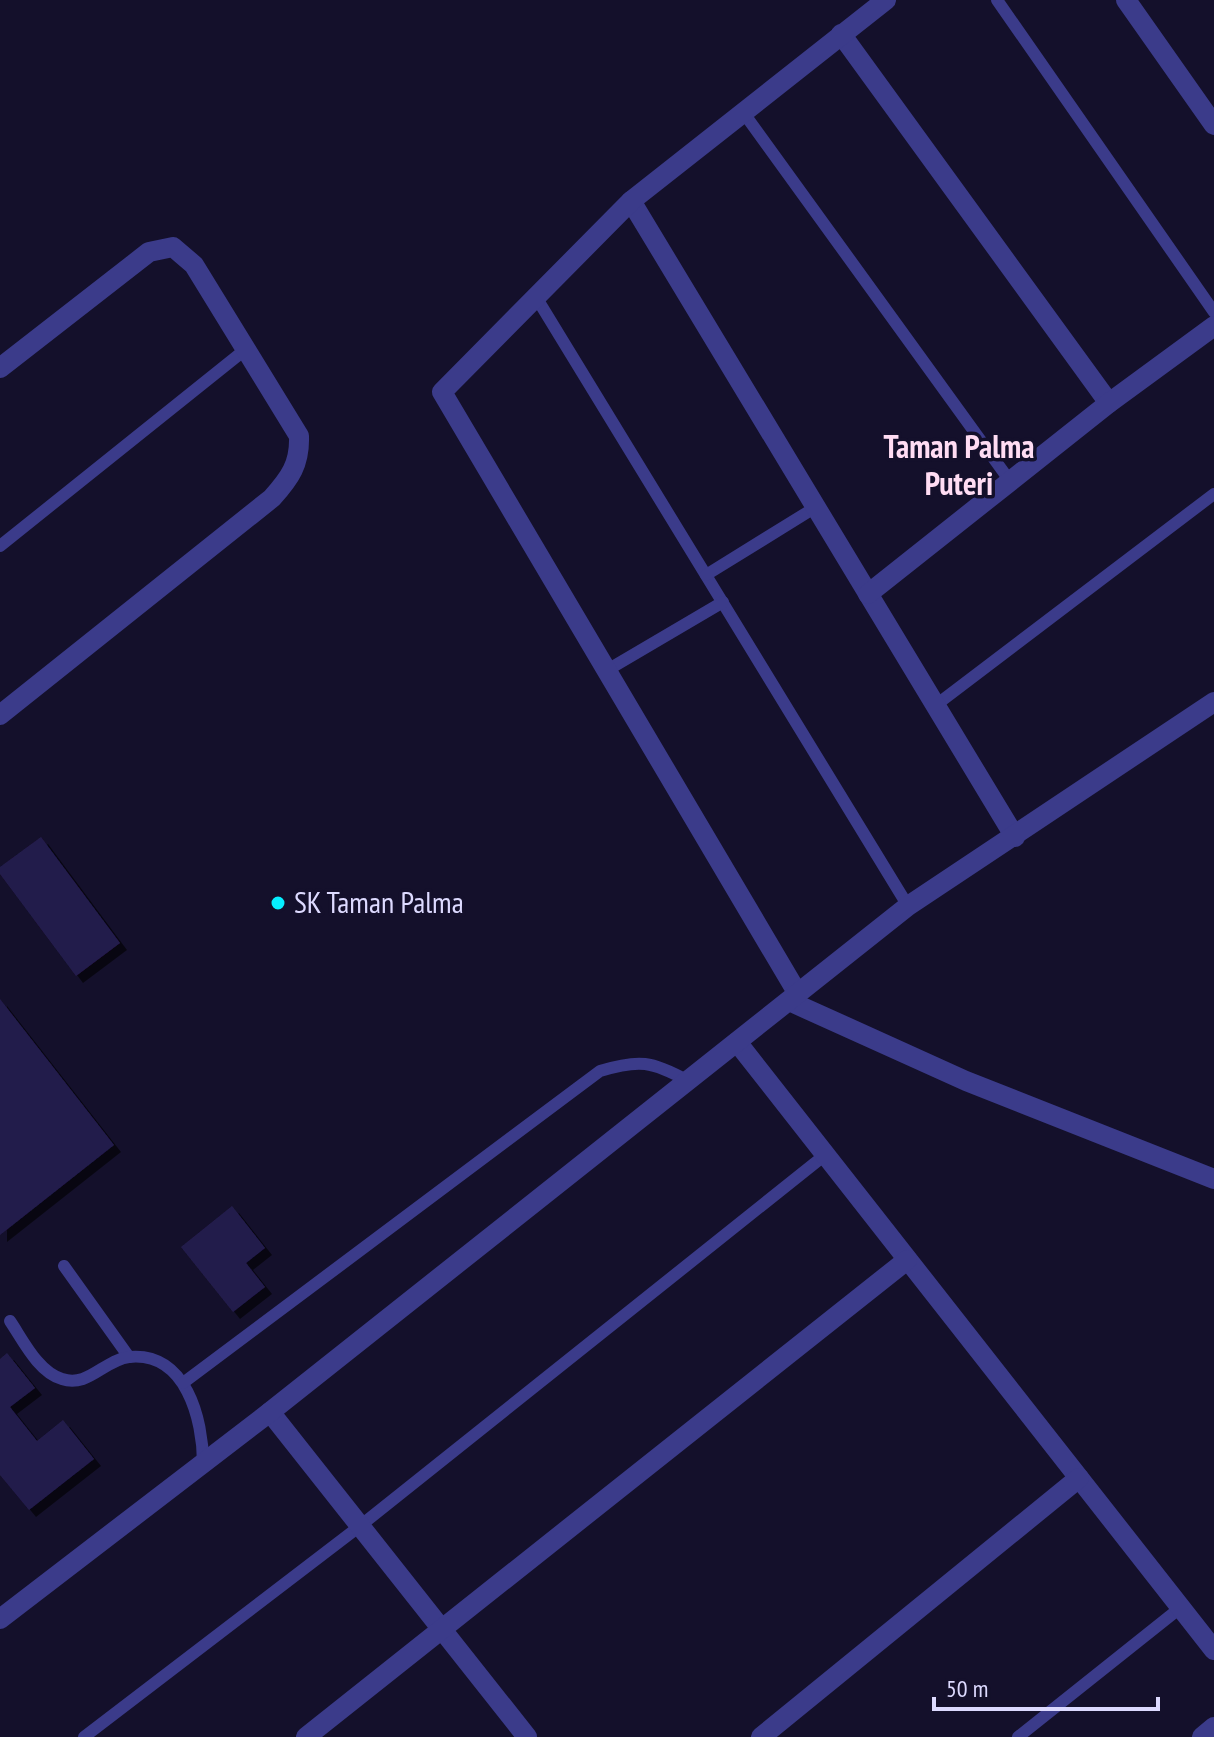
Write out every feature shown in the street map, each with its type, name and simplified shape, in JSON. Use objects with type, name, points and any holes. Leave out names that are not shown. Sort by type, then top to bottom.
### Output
[{"type":"street","points":[[886,0],[631,201],[442,392],[793,997],[953,1075],[1214,1179]]},
{"type":"street","points":[[1126,0],[1214,125]]},
{"type":"street","points":[[841,34],[1109,403]]},
{"type":"street","points":[[631,201],[1015,837]]},
{"type":"street","points":[[0,368],[149,252],[173,247],[194,265],[299,436],[300,456],[292,475],[272,498],[0,715]]},
{"type":"street","points":[[868,594],[1109,403],[1214,326]]},
{"type":"street","points":[[0,1619],[270,1412],[908,906],[1214,702]]},
{"type":"street","points":[[737,1042],[1214,1650]]},
{"type":"street","points":[[316,1734],[442,1629],[907,1260]]},
{"type":"street","points":[[270,1412],[527,1737]]},
{"type":"street","points":[[761,1737],[1079,1478]]},
{"type":"street","points":[[1202,1737],[1214,1727]]},
{"type":"lane","points":[[997,0],[1214,312]]},
{"type":"lane","points":[[743,112],[1010,481]]},
{"type":"lane","points":[[536,297],[908,906]]},
{"type":"lane","points":[[0,546],[246,349]]},
{"type":"lane","points":[[936,705],[1214,494]]},
{"type":"lane","points":[[706,575],[816,507]]},
{"type":"lane","points":[[604,672],[723,602]]},
{"type":"lane","points":[[183,1383],[600,1071],[631,1061],[659,1065],[688,1081]]},
{"type":"lane","points":[[84,1737],[360,1526],[825,1155]]},
{"type":"lane","points":[[64,1266],[129,1357]]},
{"type":"lane","points":[[10,1321],[38,1362],[61,1379],[83,1381],[106,1365],[129,1357],[160,1360],[183,1383],[196,1410],[203,1435],[203,1463]]},
{"type":"lane","points":[[1018,1737],[1180,1608]]},
{"type":"building","points":[[41,837],[120,943],[76,976],[0,874],[0,867]]},
{"type":"building","points":[[0,999],[114,1145],[0,1235]]},
{"type":"building","points":[[232,1206],[265,1248],[246,1263],[265,1287],[233,1312],[181,1247]]},
{"type":"building","points":[[7,1353],[35,1388],[10,1407],[37,1441],[63,1420],[94,1459],[29,1510],[0,1475],[0,1359]]},
{"type":"place","name":"SK Taman Palma","points":[[278,903]]},
{"type":"district","name":"Taman Palma Puteri","points":[[959,466]]}]
